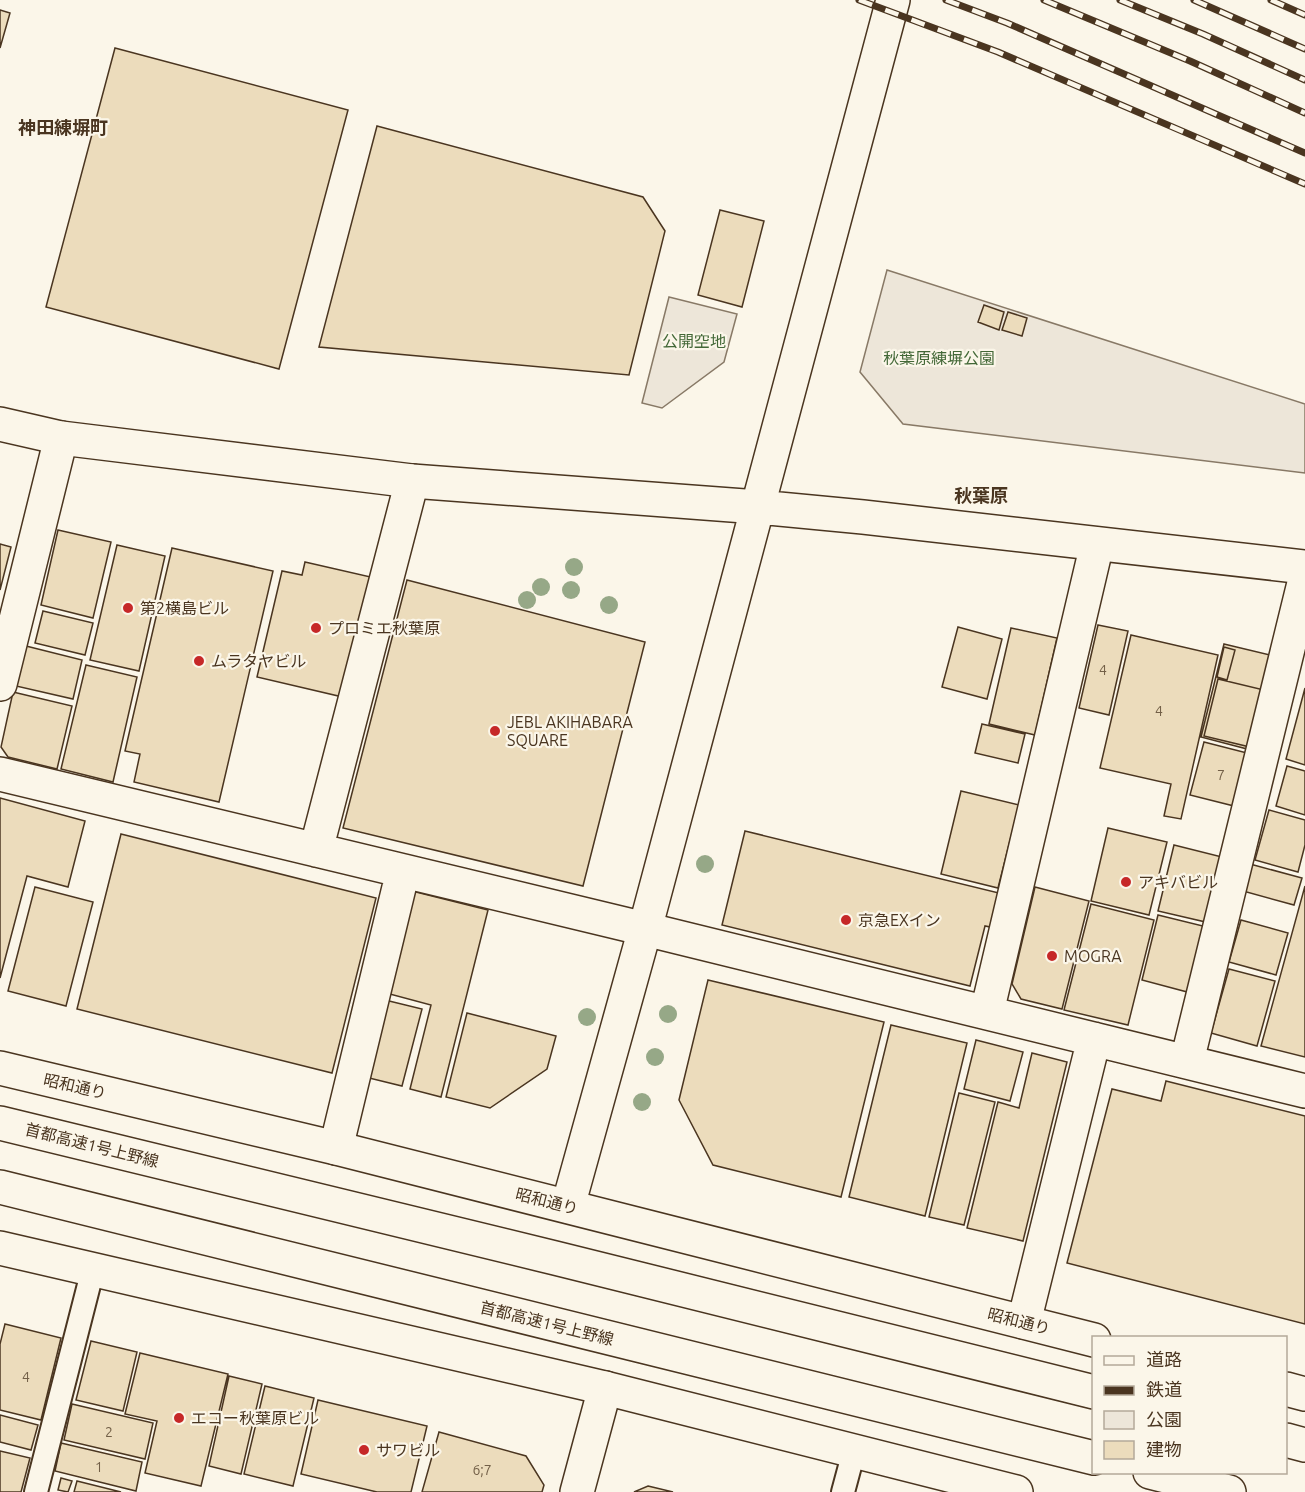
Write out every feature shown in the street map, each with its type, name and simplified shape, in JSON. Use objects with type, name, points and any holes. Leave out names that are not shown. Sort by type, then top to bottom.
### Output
[{"type":"main road","points":[[568,1206],[645,928],[893,0]]},
{"type":"main road","points":[[0,424],[61,438],[412,481],[863,517],[1305,567]]},
{"type":"main road","points":[[0,684],[61,438]]},
{"type":"main road","points":[[316,850],[412,481]]},
{"type":"main road","points":[[987,1012],[1097,544]]},
{"type":"main road","points":[[1187,1062],[1305,579]]},
{"type":"main road","points":[[0,774],[645,928],[1305,1091]]},
{"type":"main road","points":[[336,1148],[404,871]]},
{"type":"main road","points":[[1024,1322],[1094,1039]]},
{"type":"main road","name":"昭和通り","points":[[0,1068],[336,1148],[1092,1339]]},
{"type":"main road","name":"首都高速1号上野線","points":[[0,1123],[1092,1392]]},
{"type":"main road","name":"首都高速1号上野線","points":[[0,1187],[1092,1458]]},
{"type":"main road","points":[[0,1248],[605,1388],[1016,1492]]},
{"type":"main road","points":[[578,1492],[605,1388]]},
{"type":"main road","points":[[1287,1389],[1305,1394]]},
{"type":"main road","points":[[1287,1440],[1305,1445]]},
{"type":"main road","points":[[1154,1474],[1228,1492]]},
{"type":"lane","points":[[36,1492],[93,1269]]},
{"type":"lane","points":[[843,1492],[854,1451]]},
{"type":"green space","name":"秋葉原練塀公園","points":[[887,270],[1305,404],[1305,473],[903,424],[860,372]]},
{"type":"green space","name":"公開空地","points":[[669,297],[737,314],[724,362],[662,408],[642,403]]},
{"type":"building","points":[[0,10],[10,13],[0,48]]},
{"type":"building","points":[[115,48],[348,110],[279,369],[46,307]]},
{"type":"building","points":[[377,126],[643,197],[665,231],[629,375],[319,347]]},
{"type":"building","points":[[720,210],[764,221],[742,307],[698,295]]},
{"type":"building","points":[[984,305],[1004,312],[999,330],[978,322]]},
{"type":"building","points":[[1008,312],[1027,318],[1022,336],[1002,330]]},
{"type":"building","points":[[58,530],[111,542],[93,618],[41,605]]},
{"type":"building","points":[[0,544],[11,547],[0,590]]},
{"type":"building","name":"第2横島ビル","points":[[117,545],[165,556],[139,671],[90,660]]},
{"type":"building","name":"ムラタヤビル","points":[[172,548],[273,571],[219,802],[134,782],[140,754],[125,751]]},
{"type":"building","name":"プロミエ秋葉原","points":[[305,562],[375,578],[347,698],[257,677],[282,571],[302,575]]},
{"type":"building","name":"JEBL AKIHABARA SQUARE","points":[[407,580],[645,642],[583,886],[343,828]]},
{"type":"building","points":[[43,611],[93,623],[85,655],[35,643]]},
{"type":"building","points":[[1098,625],[1128,631],[1109,715],[1079,708]]},
{"type":"building","points":[[958,627],[1002,639],[987,699],[942,687]]},
{"type":"building","points":[[1011,628],[1057,638],[1035,735],[989,724]]},
{"type":"building","points":[[1131,635],[1218,655],[1181,819],[1164,816],[1171,784],[1100,768]]},
{"type":"building","points":[[1224,644],[1274,656],[1251,750],[1201,737]]},
{"type":"building","points":[[26,646],[82,660],[73,699],[16,686]]},
{"type":"building","points":[[1224,647],[1235,650],[1227,680],[1217,677]]},
{"type":"building","points":[[86,665],[137,677],[113,782],[61,769]]},
{"type":"building","points":[[1218,679],[1264,690],[1250,747],[1204,736]]},
{"type":"building","points":[[1305,688],[1305,765],[1286,759]]},
{"type":"building","points":[[13,692],[72,706],[57,769],[8,757],[1,747]]},
{"type":"building","points":[[982,724],[1025,734],[1018,763],[975,753]]},
{"type":"building","points":[[1204,742],[1251,754],[1238,807],[1190,795]]},
{"type":"building","points":[[1287,766],[1305,771],[1305,815],[1276,806]]},
{"type":"building","points":[[961,791],[1019,805],[998,888],[941,874]]},
{"type":"building","points":[[0,798],[85,821],[68,887],[27,876],[0,978]]},
{"type":"building","points":[[1269,810],[1305,820],[1305,845],[1298,872],[1255,860]]},
{"type":"building","name":"アキバビル","points":[[1108,828],[1167,842],[1149,915],[1091,901]]},
{"type":"building","points":[[745,831],[1003,894],[995,928],[985,926],[970,986],[722,925]]},
{"type":"building","points":[[121,834],[376,898],[332,1073],[77,1009]]},
{"type":"building","points":[[1174,845],[1226,858],[1210,923],[1158,911]]},
{"type":"building","points":[[1250,864],[1302,878],[1294,905],[1243,891]]},
{"type":"building","points":[[1305,886],[1305,1057],[1261,1046]]},
{"type":"building","points":[[35,887],[93,902],[66,1006],[8,991]]},
{"type":"building","points":[[1035,887],[1089,901],[1062,1009],[1021,999],[1012,984]]},
{"type":"building","points":[[412,891],[488,910],[441,1097],[410,1089],[431,1005],[386,993]]},
{"type":"building","points":[[1091,904],[1154,920],[1128,1025],[1064,1010]]},
{"type":"building","points":[[1158,915],[1207,927],[1191,993],[1142,980]]},
{"type":"building","points":[[1241,920],[1288,933],[1276,975],[1229,962]]},
{"type":"building","points":[[1229,969],[1275,981],[1257,1046],[1211,1033]]},
{"type":"building","points":[[708,980],[884,1022],[841,1197],[713,1165],[679,1100]]},
{"type":"building","points":[[385,1000],[422,1009],[402,1086],[365,1077]]},
{"type":"building","points":[[467,1013],[556,1036],[547,1069],[490,1108],[446,1097]]},
{"type":"building","points":[[891,1025],[967,1043],[925,1216],[849,1197]]},
{"type":"building","points":[[976,1040],[1023,1052],[1010,1101],[964,1089]]},
{"type":"building","points":[[1032,1053],[1067,1062],[1023,1241],[967,1228],[998,1102],[1019,1108]]},
{"type":"building","points":[[1166,1081],[1305,1116],[1305,1324],[1067,1263],[1112,1089],[1161,1101]]},
{"type":"building","points":[[959,1093],[995,1102],[964,1225],[929,1217]]},
{"type":"building","points":[[5,1324],[61,1338],[41,1420],[0,1410],[0,1344]]},
{"type":"building","points":[[91,1341],[137,1352],[123,1411],[76,1400]]},
{"type":"building","name":"エコー秋葉原ビル","points":[[140,1353],[228,1374],[201,1486],[145,1473],[157,1421],[125,1414]]},
{"type":"building","points":[[229,1376],[262,1384],[241,1474],[209,1466]]},
{"type":"building","points":[[265,1386],[314,1398],[293,1486],[244,1474]]},
{"type":"building","name":"サワビル","points":[[318,1400],[427,1426],[411,1492],[377,1492],[301,1474]]},
{"type":"building","points":[[72,1404],[153,1423],[145,1459],[64,1440]]},
{"type":"building","points":[[0,1415],[38,1425],[31,1450],[0,1442]]},
{"type":"building","points":[[439,1432],[526,1456],[544,1485],[542,1492],[422,1492]]},
{"type":"building","points":[[61,1443],[142,1462],[136,1491],[55,1471]]},
{"type":"building","points":[[0,1451],[30,1458],[21,1492],[0,1492]]},
{"type":"building","points":[[61,1478],[72,1481],[68,1492],[58,1490]]},
{"type":"building","points":[[77,1481],[121,1492],[74,1492]]},
{"type":"building","points":[[648,1486],[673,1492],[634,1492]]},
{"type":"railway","points":[[859,0],[998,52],[1305,184]]},
{"type":"railway","points":[[946,0],[1007,23],[1305,153]]},
{"type":"railway","points":[[1044,0],[1190,61],[1305,113]]},
{"type":"railway","points":[[1120,0],[1305,80]]},
{"type":"railway","points":[[1194,0],[1305,49]]},
{"type":"railway","points":[[1271,0],[1305,15]]},
{"type":"place","name":"第2横島ビル","points":[[128,608]]},
{"type":"place","name":"プロミエ秋葉原","points":[[316,628]]},
{"type":"place","name":"ムラタヤビル","points":[[199,661]]},
{"type":"place","name":"JEBL AKIHABARA SQUARE","points":[[495,731]]},
{"type":"place","name":"アキバビル","points":[[1126,882]]},
{"type":"place","name":"京急EXイン","points":[[846,920]]},
{"type":"place","name":"MOGRA","points":[[1052,956]]},
{"type":"place","name":"エコー秋葉原ビル","points":[[179,1418]]},
{"type":"place","name":"サワビル","points":[[364,1450]]},
{"type":"district","name":"神田練塀町","points":[[63,128]]},
{"type":"district","name":"秋葉原","points":[[981,496]]}]
